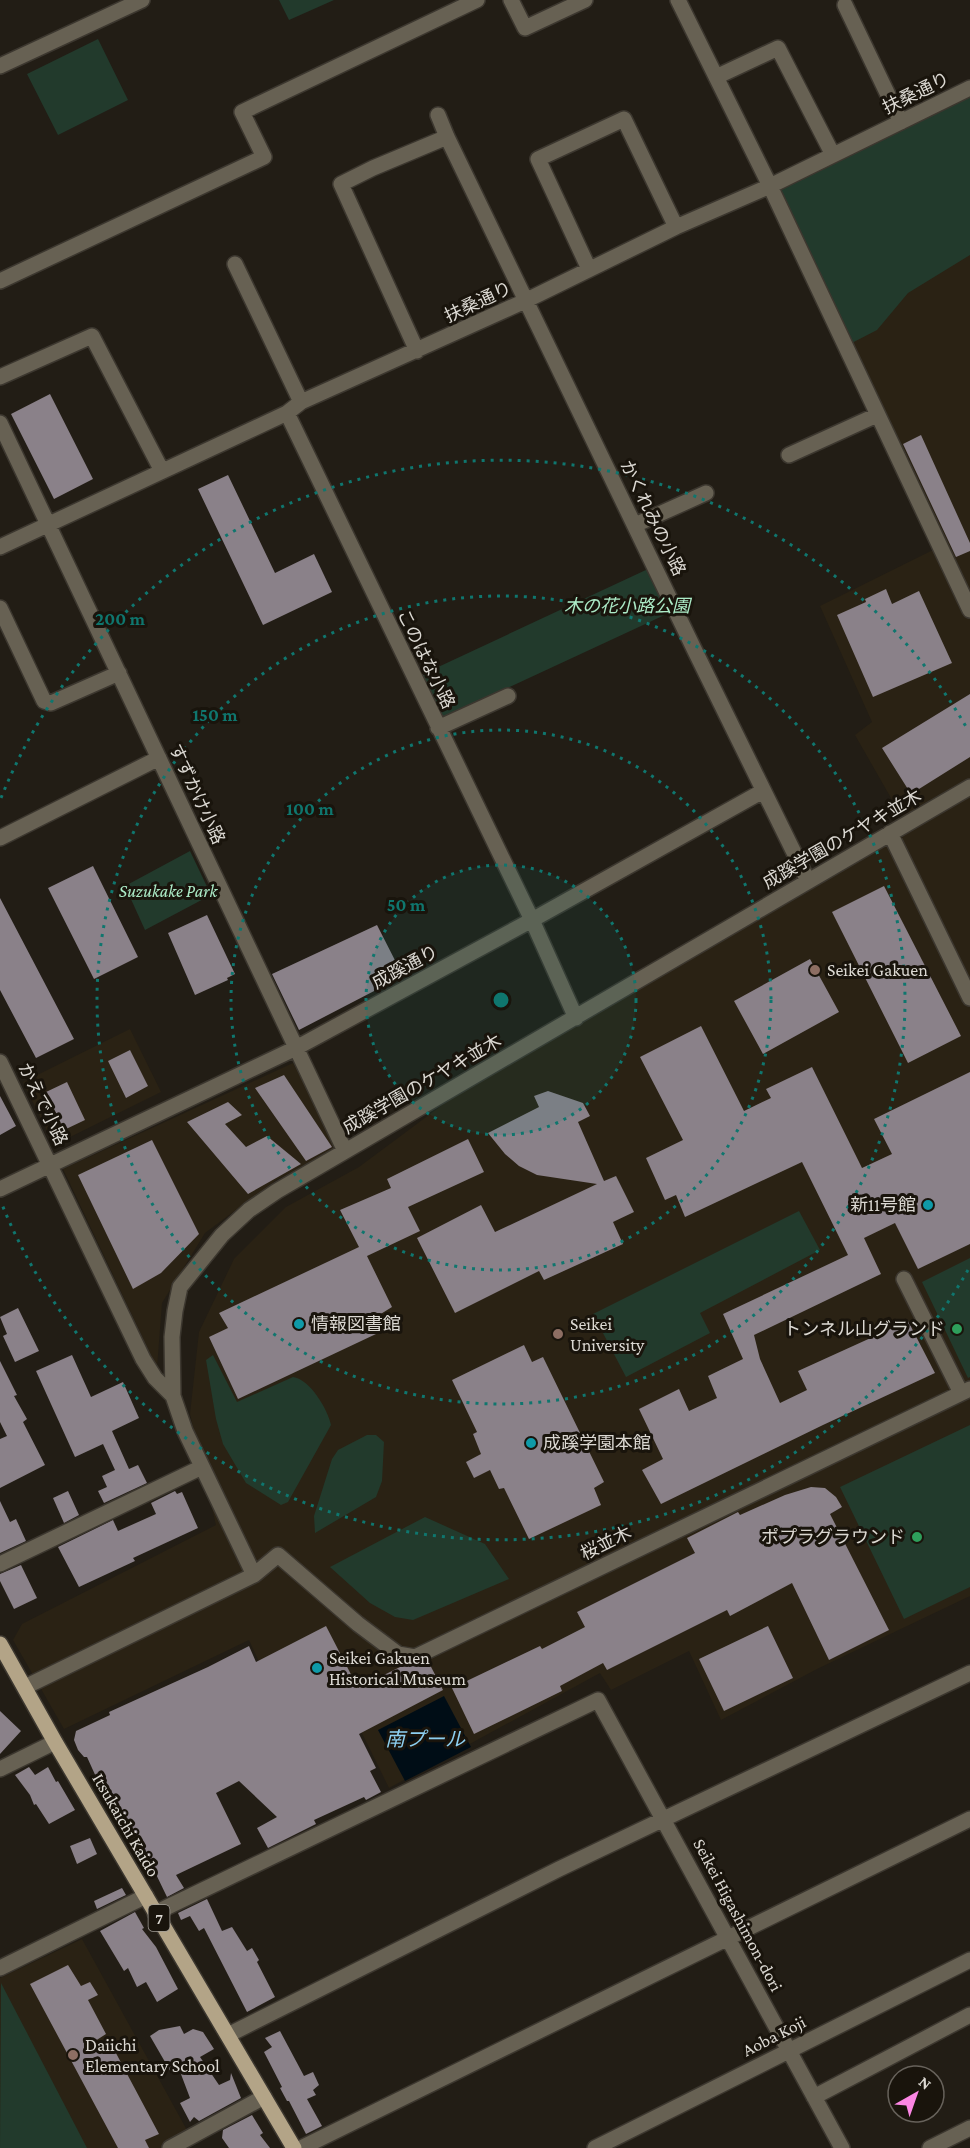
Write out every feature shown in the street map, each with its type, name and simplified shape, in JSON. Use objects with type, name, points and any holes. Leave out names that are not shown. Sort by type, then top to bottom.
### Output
[{"type":"main road","name":"Itsukaichi Kaido","points":[[0,1644],[55,1742],[294,2148]]},
{"type":"street","points":[[0,66],[142,0]]},
{"type":"street","points":[[0,281],[264,157],[242,112],[477,0]]},
{"type":"street","points":[[511,0],[525,28],[585,0]]},
{"type":"street","points":[[678,0],[771,186],[970,609]]},
{"type":"street","points":[[845,5],[901,122]]},
{"type":"street","points":[[716,77],[778,48],[833,155]]},
{"type":"street","name":"扶桑通り","points":[[0,547],[287,413],[301,402],[525,301],[676,227],[771,186],[970,88]]},
{"type":"street","name":"かくれみの小路","points":[[438,115],[525,301],[808,881]]},
{"type":"street","points":[[589,269],[538,159],[624,119],[676,227]]},
{"type":"street","points":[[417,351],[341,184],[447,137]]},
{"type":"street","points":[[236,264],[301,402]]},
{"type":"street","points":[[0,377],[92,336],[162,471]]},
{"type":"street","name":"このはな小路","points":[[287,413],[532,920],[576,1018]]},
{"type":"street","points":[[789,455],[877,415]]},
{"type":"street","name":"すずかけ小路","points":[[0,423],[345,1151]]},
{"type":"street","points":[[635,525],[706,493]]},
{"type":"street","points":[[0,608],[44,700],[51,703],[119,673]]},
{"type":"street","points":[[438,728],[508,696]]},
{"type":"street","points":[[0,838],[159,758]]},
{"type":"street","name":"成蹊学園のケヤキ並木","points":[[254,1575],[185,1431],[173,1396],[172,1337],[174,1311],[180,1287],[211,1247],[249,1210],[345,1151],[970,787]]},
{"type":"street","name":"成蹊通り","points":[[51,1164],[296,1048],[763,791]]},
{"type":"street","points":[[890,833],[970,998]]},
{"type":"street","name":"かえで小路","points":[[0,1062],[143,1359],[155,1378],[173,1396]]},
{"type":"street","points":[[0,1189],[51,1164]]},
{"type":"street","points":[[904,1279],[966,1391]]},
{"type":"street","name":"桜並木","points":[[254,1575],[278,1555],[358,1624],[398,1654],[415,1657],[966,1391]]},
{"type":"street","points":[[0,1564],[202,1467]]},
{"type":"street","points":[[25,1688],[254,1575]]},
{"type":"street","points":[[228,2035],[549,1874],[970,1674]]},
{"type":"street","name":"Seikei Higashimon-dori","points":[[155,1913],[598,1701],[842,2148]]},
{"type":"street","points":[[0,1769],[55,1742]]},
{"type":"street","points":[[301,2148],[970,1819]]},
{"type":"street","points":[[0,1968],[146,1896]]},
{"type":"street","name":"Aoba Koji","points":[[595,2148],[970,1959]]},
{"type":"street","points":[[814,2097],[970,2015]]},
{"type":"street","points":[[170,2148],[264,2097]]},
{"type":"street","points":[[930,2148],[970,2128]]},
{"type":"shaded area","name":"Seikei Gakuen","points":[[970,93],[970,1596],[817,1669],[721,1720],[689,1651],[611,1690],[600,1673],[389,1788],[357,1723],[301,1753],[249,1640],[64,1729],[13,1640],[22,1624],[216,1525],[190,1414],[199,1332],[234,1259],[286,1207],[359,1167],[445,1103],[903,819],[855,735],[872,722],[820,606],[933,550],[769,191]]},
{"type":"shaded area","points":[[130,1029],[161,1092],[54,1145],[23,1082]]},
{"type":"shaded area","points":[[293,1063],[340,1150],[276,1180],[205,1233],[162,1303],[157,1368],[63,1169]]},
{"type":"shaded area","name":"Daiichi Elementary School","points":[[82,1939],[188,2132],[161,2148],[0,2148],[0,1978]]},
{"type":"green space","points":[[279,0],[334,0],[289,20]]},
{"type":"green space","points":[[98,39],[128,100],[58,135],[27,74]]},
{"type":"green space","points":[[970,97],[970,255],[908,293],[877,330],[844,347],[775,188]]},
{"type":"green space","name":"木の花小路公園","points":[[648,569],[669,613],[443,718],[421,675]]},
{"type":"green space","name":"Suzukake Park","points":[[190,851],[211,895],[145,930],[125,886]]},
{"type":"green space","points":[[799,1211],[820,1250],[700,1313],[710,1333],[626,1377],[593,1314]]},
{"type":"green space","name":"トンネル山グランド","points":[[970,1258],[970,1377],[968,1378],[922,1282]]},
{"type":"green space","points":[[213,1355],[237,1402],[293,1377],[306,1383],[312,1389],[326,1411],[331,1425],[288,1502],[281,1505],[246,1483],[223,1444],[216,1419],[206,1360]]},
{"type":"green space","name":"ポプラグラウンド","points":[[970,1425],[970,1587],[904,1619],[840,1487]]},
{"type":"green space","points":[[367,1435],[376,1435],[384,1442],[382,1481],[376,1497],[315,1533],[314,1516],[332,1459],[338,1450]]},
{"type":"green space","points":[[425,1517],[485,1544],[509,1579],[413,1620],[395,1617],[370,1603],[330,1567]]},
{"type":"green space","points":[[1,1983],[87,2148],[0,2148]]},
{"type":"water","name":"南プール","points":[[444,1696],[471,1747],[405,1781],[378,1730]]},
{"type":"building","points":[[50,394],[93,479],[54,499],[11,414]]},
{"type":"building","points":[[921,435],[970,543],[970,551],[956,557],[903,444]]},
{"type":"building","points":[[228,475],[275,573],[314,554],[332,592],[263,625],[198,489]]},
{"type":"building","points":[[886,589],[892,604],[919,591],[952,663],[873,697],[837,615],[866,602],[865,599]]},
{"type":"building","points":[[970,694],[970,757],[911,794],[882,748]]},
{"type":"building","points":[[93,866],[138,957],[94,979],[48,888]]},
{"type":"building","points":[[884,886],[961,1036],[908,1063],[832,912]]},
{"type":"building","points":[[0,898],[74,1039],[36,1058],[0,990]]},
{"type":"building","points":[[207,915],[235,974],[227,978],[228,980],[195,995],[168,933]]},
{"type":"building","points":[[377,925],[403,976],[299,1030],[272,974]]},
{"type":"building","points":[[810,959],[839,1012],[763,1054],[734,1001]]},
{"type":"building","points":[[701,1026],[744,1111],[771,1098],[766,1089],[812,1067],[862,1168],[892,1154],[874,1119],[970,1072],[970,1244],[918,1269],[895,1223],[864,1238],[881,1274],[754,1335],[760,1359],[780,1403],[807,1390],[798,1371],[908,1321],[935,1373],[661,1504],[642,1470],[663,1459],[639,1409],[679,1389],[689,1411],[717,1398],[708,1376],[743,1359],[723,1314],[848,1255],[802,1162],[685,1217],[676,1195],[665,1200],[646,1158],[683,1140],[640,1057]]},
{"type":"building","points":[[130,1050],[148,1086],[126,1098],[108,1061]]},
{"type":"building","points":[[284,1075],[332,1147],[306,1161],[255,1088]]},
{"type":"building","points":[[67,1082],[85,1120],[64,1130],[46,1092]]},
{"type":"building","points":[[548,1091],[583,1103],[590,1116],[578,1122],[604,1181],[616,1176],[634,1212],[613,1222],[623,1244],[544,1280],[539,1271],[455,1313],[417,1238],[481,1205],[495,1232],[597,1184],[537,1175],[519,1166],[505,1154],[488,1133],[539,1107],[534,1096]]},
{"type":"building","points":[[0,1096],[16,1126],[0,1135]]},
{"type":"building","points":[[228,1102],[242,1115],[225,1124],[246,1147],[267,1136],[301,1164],[248,1194],[187,1122]]},
{"type":"building","name":"情報図書館","points":[[468,1139],[484,1172],[408,1207],[420,1231],[367,1256],[392,1307],[371,1320],[376,1334],[238,1399],[209,1337],[228,1328],[219,1313],[359,1247],[340,1210],[391,1188],[387,1179]]},
{"type":"building","points":[[152,1140],[199,1234],[161,1273],[133,1289],[78,1175]]},
{"type":"building","points":[[18,1308],[39,1351],[15,1362],[3,1336],[7,1334],[0,1317]]},
{"type":"building","name":"成蹊学園本館","points":[[524,1345],[532,1362],[543,1357],[604,1482],[594,1488],[601,1505],[529,1539],[504,1488],[499,1489],[490,1470],[474,1478],[466,1462],[481,1454],[473,1434],[477,1432],[452,1380]]},
{"type":"building","points":[[72,1355],[91,1397],[123,1382],[139,1418],[112,1431],[129,1469],[138,1465],[147,1483],[104,1503],[98,1491],[107,1487],[102,1476],[115,1470],[103,1444],[75,1457],[36,1371]]},
{"type":"building","points":[[0,1361],[17,1395],[14,1396],[27,1419],[23,1422],[45,1465],[0,1488],[0,1439],[7,1436],[0,1422]]},
{"type":"building","points":[[811,1487],[825,1488],[836,1497],[842,1507],[830,1514],[889,1630],[829,1660],[792,1583],[730,1616],[727,1610],[607,1670],[603,1663],[560,1686],[562,1691],[474,1734],[452,1688],[540,1646],[542,1649],[585,1627],[577,1612],[695,1553],[687,1538],[738,1512],[740,1515],[785,1495]]},
{"type":"building","points":[[68,1491],[79,1515],[64,1523],[53,1498]]},
{"type":"building","points":[[175,1491],[177,1494],[182,1492],[198,1528],[133,1558],[135,1561],[79,1587],[58,1547],[113,1520],[118,1531],[156,1514],[151,1503]]},
{"type":"building","points":[[0,1501],[10,1522],[16,1519],[26,1541],[0,1553]]},
{"type":"building","points":[[21,1565],[37,1598],[14,1609],[0,1581],[0,1574]]},
{"type":"building","points":[[326,1626],[358,1688],[404,1665],[419,1666],[428,1661],[443,1690],[359,1734],[376,1768],[370,1771],[381,1792],[366,1800],[364,1797],[314,1820],[316,1824],[268,1848],[257,1828],[277,1817],[239,1781],[216,1793],[241,1844],[176,1875],[184,1888],[167,1897],[153,1868],[151,1869],[134,1841],[138,1839],[122,1811],[120,1812],[108,1786],[102,1790],[87,1757],[84,1757],[78,1750],[74,1740],[76,1731],[110,1715],[109,1712],[249,1646],[256,1662]]},
{"type":"building","points":[[768,1626],[793,1678],[724,1711],[699,1659]]},
{"type":"building","points":[[0,1711],[21,1731],[0,1754]]},
{"type":"building","points":[[29,1767],[35,1775],[48,1767],[75,1810],[49,1824],[15,1775]]},
{"type":"building","points":[[90,1838],[97,1854],[77,1864],[70,1846]]},
{"type":"building","points":[[122,1888],[126,1895],[97,1909],[94,1901]]},
{"type":"building","points":[[207,1899],[222,1931],[232,1927],[247,1951],[252,1948],[275,1997],[247,2012],[204,1928],[199,1931],[190,1916],[181,1920],[178,1913]]},
{"type":"building","points":[[135,1912],[144,1928],[142,1929],[156,1947],[178,1989],[157,2002],[146,1982],[137,1987],[128,1968],[124,1971],[100,1931]]},
{"type":"building","points":[[68,1965],[81,1986],[90,1982],[98,1995],[88,2000],[106,2034],[92,2043],[109,2040],[159,2134],[145,2140],[149,2148],[118,2148],[30,1984]]},
{"type":"building","points":[[180,2026],[184,2034],[193,2029],[203,2032],[214,2049],[200,2057],[219,2085],[230,2080],[231,2073],[241,2098],[199,2121],[194,2117],[190,2122],[180,2103],[190,2098],[179,2069],[172,2074],[150,2036],[159,2030]]},
{"type":"building","points":[[280,2031],[304,2076],[313,2072],[319,2085],[313,2090],[316,2095],[307,2099],[322,2126],[306,2134],[280,2088],[282,2087],[264,2052],[272,2047],[265,2038]]},
{"type":"building","points":[[252,2115],[263,2133],[260,2135],[270,2148],[229,2148],[222,2138],[223,2130]]},
{"type":"place","name":"Seikei Gakuen","points":[[815,970]]},
{"type":"place","name":"新11号館","points":[[928,1205]]},
{"type":"place","name":"情報図書館","points":[[299,1324]]},
{"type":"place","name":"トンネル山グランド","points":[[957,1329]]},
{"type":"place","name":"Seikei University","points":[[558,1334]]},
{"type":"place","name":"成蹊学園本館","points":[[531,1443]]},
{"type":"place","name":"ポプラグラウンド","points":[[917,1537]]},
{"type":"place","name":"Seikei Gakuen Historical Museum","points":[[317,1668]]},
{"type":"place","name":"Daiichi Elementary School","points":[[73,2055]]}]
